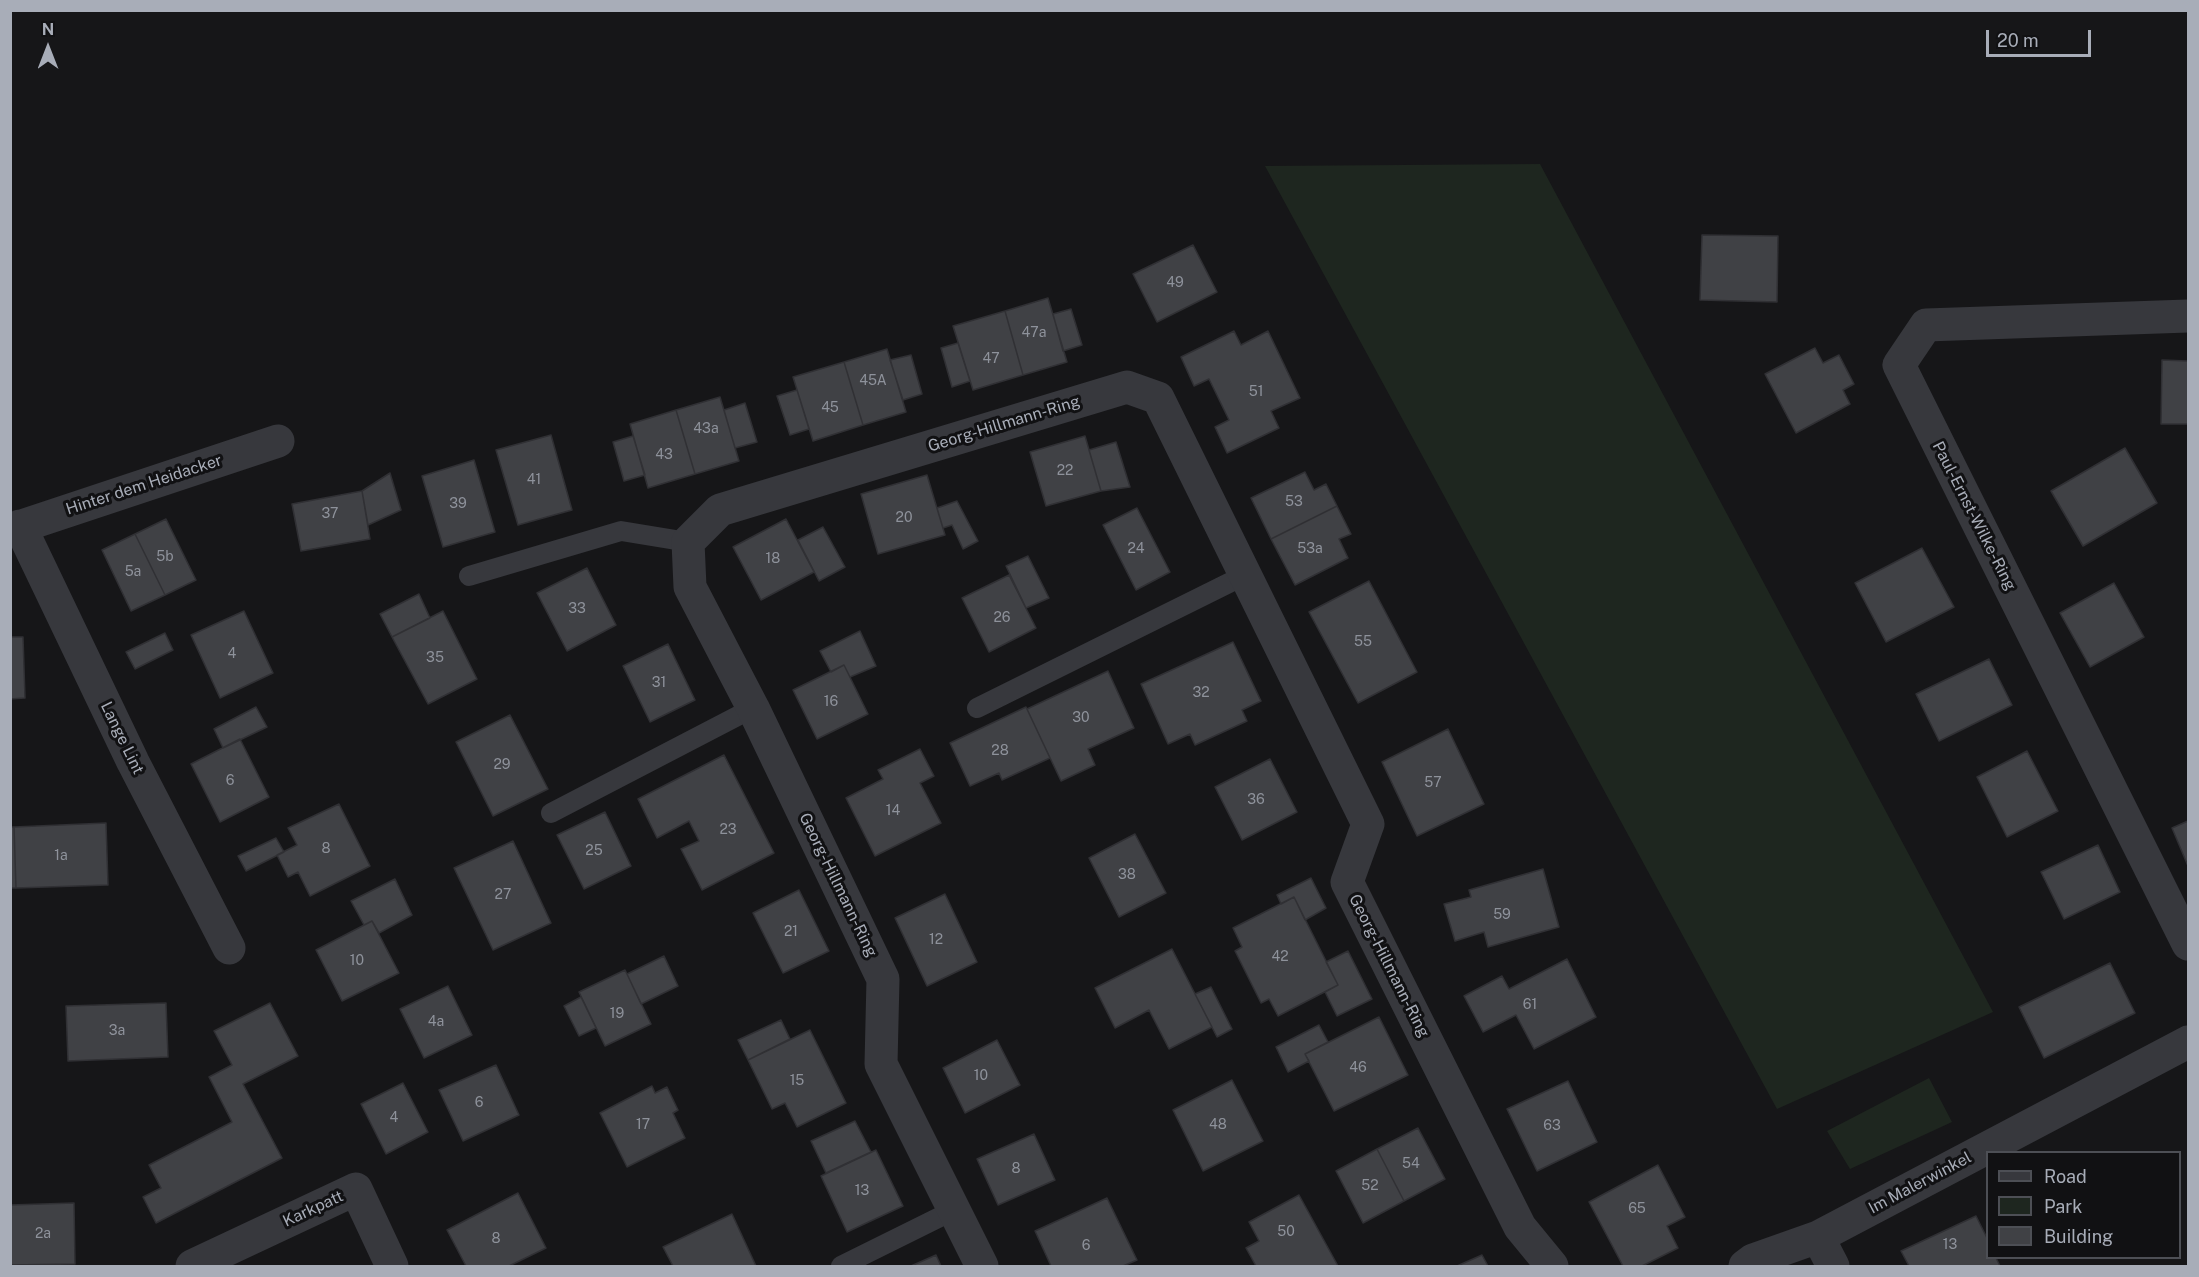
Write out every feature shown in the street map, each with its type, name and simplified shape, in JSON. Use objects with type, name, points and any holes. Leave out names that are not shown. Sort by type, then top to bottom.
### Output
[{"type":"street","name":"Paul-Ernst-Wilke-Ring","points":[[2188,316],[1926,325],[1899,365],[2188,944]]},
{"type":"street","name":"Georg-Hillmann-Ring","points":[[982,1266],[881,1064],[883,979],[753,708],[690,587],[688,542],[720,510],[1127,387],[1158,398],[1368,824],[1347,882],[1520,1227],[1552,1266]]},
{"type":"street","name":"Hinter dem Heidacker","points":[[15,528],[278,441]]},
{"type":"street","name":"Lange Lint","points":[[15,528],[229,948]]},
{"type":"street","name":"Im Malerwinkel","points":[[1745,1266],[1753,1260],[1818,1237],[2188,1042]]},
{"type":"street","name":"Karkpatt","points":[[192,1266],[356,1189],[392,1266]]},
{"type":"street","points":[[1818,1237],[1833,1266]]},
{"type":"lane","points":[[469,576],[621,531],[688,542]]},
{"type":"lane","points":[[977,708],[1245,575]]},
{"type":"lane","points":[[551,813],[753,708]]},
{"type":"lane","points":[[841,1266],[954,1210]]},
{"type":"green space","points":[[1540,164],[1993,1012],[1777,1109],[1265,166]]},
{"type":"green space","points":[[1929,1078],[1952,1122],[1850,1169],[1827,1131]]},
{"type":"building","points":[[1702,235],[1778,236],[1777,302],[1700,300]]},
{"type":"building","points":[[1193,245],[1217,292],[1157,322],[1133,274]]},
{"type":"building","points":[[1048,298],[1067,362],[1023,375],[1005,311]]},
{"type":"building","points":[[1071,309],[1082,345],[1063,351],[1053,314]]},
{"type":"building","points":[[1005,311],[1023,375],[973,390],[953,326]]},
{"type":"building","points":[[1234,331],[1241,345],[1268,331],[1300,398],[1271,411],[1279,428],[1227,453],[1215,427],[1229,420],[1209,379],[1194,386],[1181,357]]},
{"type":"building","points":[[958,343],[970,381],[952,387],[941,348]]},
{"type":"building","points":[[1815,348],[1823,363],[1839,355],[1854,384],[1843,390],[1850,404],[1796,433],[1765,374]]},
{"type":"building","points":[[887,349],[906,412],[863,425],[844,362]]},
{"type":"building","points":[[911,355],[922,394],[903,400],[890,360]]},
{"type":"building","points":[[2162,360],[2188,361],[2188,424],[2161,424]]},
{"type":"building","points":[[844,362],[863,425],[813,441],[793,377]]},
{"type":"building","points":[[797,390],[809,429],[790,435],[777,396]]},
{"type":"building","points":[[720,397],[739,461],[695,474],[676,410]]},
{"type":"building","points":[[745,403],[757,442],[735,448],[724,410]]},
{"type":"building","points":[[676,410],[695,474],[648,488],[630,424]]},
{"type":"building","points":[[551,435],[572,510],[518,525],[496,450]]},
{"type":"building","points":[[633,436],[645,475],[624,481],[613,442]]},
{"type":"building","points":[[1085,436],[1101,491],[1046,506],[1030,452]]},
{"type":"building","points":[[1116,442],[1130,487],[1101,491],[1089,450]]},
{"type":"building","points":[[2125,448],[2157,503],[2083,546],[2051,491]]},
{"type":"building","points":[[474,460],[495,532],[443,547],[422,476]]},
{"type":"building","points":[[1305,472],[1314,490],[1326,484],[1337,506],[1271,539],[1251,498]]},
{"type":"building","points":[[390,473],[401,510],[368,525],[362,491]]},
{"type":"building","points":[[927,475],[945,535],[878,554],[861,494]]},
{"type":"building","points":[[362,491],[370,539],[301,551],[292,504]]},
{"type":"building","points":[[957,501],[978,541],[963,549],[952,525],[943,528],[937,508]]},
{"type":"building","points":[[1337,506],[1351,534],[1339,539],[1348,558],[1295,585],[1271,539]]},
{"type":"building","points":[[1137,508],[1170,572],[1136,590],[1103,525]]},
{"type":"building","points":[[166,519],[196,580],[165,595],[135,534]]},
{"type":"building","points":[[786,519],[814,572],[761,600],[733,547]]},
{"type":"building","points":[[823,527],[845,567],[819,581],[798,540]]},
{"type":"building","points":[[135,534],[165,595],[131,611],[102,550]]},
{"type":"building","points":[[1922,548],[1954,607],[1886,642],[1855,583]]},
{"type":"building","points":[[1028,556],[1049,598],[1026,608],[1006,566]]},
{"type":"building","points":[[587,568],[616,625],[567,651],[537,593]]},
{"type":"building","points":[[1009,575],[1036,628],[989,652],[962,598]]},
{"type":"building","points":[[1369,581],[1417,672],[1358,703],[1309,612]]},
{"type":"building","points":[[2114,583],[2144,637],[2090,667],[2060,613]]},
{"type":"building","points":[[419,594],[430,618],[392,637],[380,614]]},
{"type":"building","points":[[244,611],[273,673],[220,698],[191,635]]},
{"type":"building","points":[[443,611],[477,679],[428,704],[392,637]]},
{"type":"building","points":[[860,631],[876,666],[850,677],[844,665],[831,672],[820,651]]},
{"type":"building","points":[[165,633],[173,650],[135,669],[126,652]]},
{"type":"building","points":[[10,637],[23,637],[25,698],[10,699]]},
{"type":"building","points":[[1233,642],[1261,701],[1242,710],[1247,721],[1195,745],[1190,734],[1168,744],[1141,684]]},
{"type":"building","points":[[668,644],[695,700],[650,722],[623,666]]},
{"type":"building","points":[[1989,659],[2012,705],[1939,741],[1916,694]]},
{"type":"building","points":[[844,665],[868,714],[817,739],[793,690]]},
{"type":"building","points":[[1108,671],[1134,728],[1088,749],[1095,765],[1061,781],[1027,709]]},
{"type":"building","points":[[256,707],[267,727],[223,748],[214,729]]},
{"type":"building","points":[[1026,707],[1050,758],[1002,780],[999,773],[970,786],[950,743]]},
{"type":"building","points":[[510,715],[548,789],[493,816],[456,742]]},
{"type":"building","points":[[1448,729],[1484,804],[1417,836],[1382,762]]},
{"type":"building","points":[[240,739],[269,797],[220,822],[191,764]]},
{"type":"building","points":[[920,749],[934,776],[920,783],[941,823],[875,856],[846,798],[883,779],[878,770]]},
{"type":"building","points":[[2027,751],[2058,811],[2007,837],[1977,777]]},
{"type":"building","points":[[724,755],[774,853],[702,890],[681,849],[699,841],[689,821],[657,838],[638,799]]},
{"type":"building","points":[[1270,759],[1297,812],[1242,840],[1215,787]]},
{"type":"building","points":[[339,804],[370,866],[310,896],[298,872],[288,877],[277,855],[297,845],[288,828]]},
{"type":"building","points":[[605,812],[631,866],[584,889],[557,835]]},
{"type":"building","points":[[2188,821],[2188,866],[2172,828]]},
{"type":"building","points":[[106,823],[108,885],[16,888],[14,827]]},
{"type":"building","points":[[10,827],[14,827],[16,888],[10,888]]},
{"type":"building","points":[[1135,834],[1166,893],[1119,917],[1089,858]]},
{"type":"building","points":[[276,838],[284,852],[246,871],[238,856]]},
{"type":"building","points":[[513,841],[551,923],[493,950],[454,868]]},
{"type":"building","points":[[2098,845],[2120,892],[2064,919],[2041,872]]},
{"type":"building","points":[[1543,869],[1559,927],[1488,947],[1484,932],[1455,941],[1444,904],[1471,897],[1469,890]]},
{"type":"building","points":[[1311,878],[1326,908],[1305,920],[1294,897],[1281,904],[1277,895]]},
{"type":"building","points":[[395,879],[412,915],[379,933],[372,921],[364,925],[351,901]]},
{"type":"building","points":[[799,890],[829,951],[783,973],[753,913]]},
{"type":"building","points":[[945,894],[977,962],[927,986],[895,918]]},
{"type":"building","points":[[1294,897],[1338,985],[1278,1016],[1269,999],[1261,1003],[1235,951],[1242,947],[1233,928]]},
{"type":"building","points":[[372,921],[399,973],[342,1001],[316,950]]},
{"type":"building","points":[[1172,949],[1212,1027],[1169,1049],[1149,1010],[1115,1028],[1095,988]]},
{"type":"building","points":[[1348,951],[1372,999],[1337,1016],[1325,992],[1338,985],[1326,962]]},
{"type":"building","points":[[664,956],[678,986],[641,1004],[627,974]]},
{"type":"building","points":[[1567,959],[1596,1017],[1534,1049],[1516,1015],[1483,1032],[1464,996],[1502,976],[1509,989]]},
{"type":"building","points":[[2110,963],[2135,1013],[2044,1058],[2019,1007]]},
{"type":"building","points":[[625,970],[651,1024],[605,1046],[579,992]]},
{"type":"building","points":[[448,986],[472,1035],[424,1058],[400,1009]]},
{"type":"building","points":[[1211,987],[1232,1029],[1217,1037],[1195,994]]},
{"type":"building","points":[[581,997],[596,1028],[579,1036],[564,1006]]},
{"type":"building","points":[[166,1003],[168,1057],[68,1061],[66,1006]]},
{"type":"building","points":[[270,1003],[298,1056],[243,1084],[282,1158],[156,1223],[143,1197],[161,1188],[149,1165],[232,1122],[209,1077],[232,1065],[214,1031]]},
{"type":"building","points":[[1379,1017],[1408,1075],[1334,1111],[1305,1054]]},
{"type":"building","points":[[781,1020],[790,1039],[748,1060],[738,1040]]},
{"type":"building","points":[[1319,1025],[1328,1042],[1305,1054],[1309,1061],[1288,1072],[1276,1047]]},
{"type":"building","points":[[810,1030],[846,1103],[797,1127],[785,1103],[772,1109],[748,1060]]},
{"type":"building","points":[[997,1040],[1020,1085],[965,1113],[943,1068]]},
{"type":"building","points":[[496,1065],[519,1115],[463,1141],[439,1090]]},
{"type":"building","points":[[1232,1080],[1263,1141],[1203,1171],[1173,1110]]},
{"type":"building","points":[[1568,1081],[1597,1142],[1537,1171],[1507,1109]]},
{"type":"building","points":[[403,1083],[428,1132],[386,1154],[361,1104]]},
{"type":"building","points":[[652,1086],[655,1093],[667,1087],[678,1110],[673,1113],[685,1138],[627,1167],[600,1113]]},
{"type":"building","points":[[855,1121],[871,1152],[826,1173],[811,1141]]},
{"type":"building","points":[[1418,1128],[1445,1179],[1404,1201],[1377,1149]]},
{"type":"building","points":[[1034,1134],[1055,1180],[998,1205],[977,1159]]},
{"type":"building","points":[[1377,1149],[1404,1201],[1363,1223],[1336,1171]]},
{"type":"building","points":[[876,1150],[903,1206],[847,1232],[821,1176]]},
{"type":"building","points":[[1658,1165],[1685,1217],[1667,1226],[1678,1248],[1642,1266],[1623,1266],[1589,1202]]},
{"type":"building","points":[[518,1193],[546,1248],[509,1266],[466,1266],[447,1230]]},
{"type":"building","points":[[1299,1195],[1338,1266],[1256,1266],[1246,1248],[1259,1241],[1249,1222]]},
{"type":"building","points":[[1107,1198],[1137,1260],[1123,1266],[1051,1266],[1035,1231]]},
{"type":"building","points":[[74,1203],[75,1264],[10,1265],[10,1205]]},
{"type":"building","points":[[732,1214],[756,1266],[673,1266],[663,1247]]},
{"type":"building","points":[[1976,1216],[1986,1236],[1986,1259],[1996,1259],[2000,1266],[1909,1266],[1901,1251]]},
{"type":"building","points":[[936,1255],[941,1266],[911,1266]]},
{"type":"building","points":[[1482,1255],[1488,1266],[1457,1266]]}]
